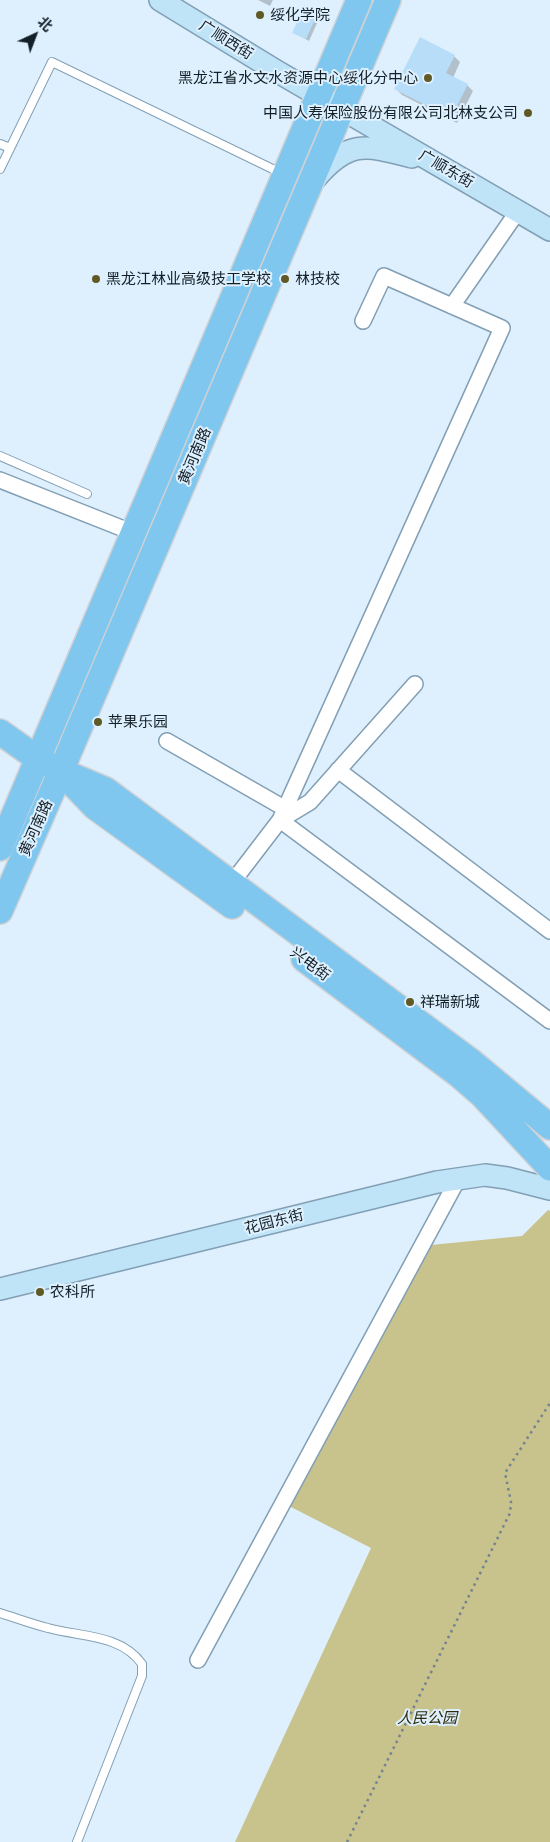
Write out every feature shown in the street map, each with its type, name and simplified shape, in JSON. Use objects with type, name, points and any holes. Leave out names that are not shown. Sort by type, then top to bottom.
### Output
[{"type":"main road","name":"广顺西街","points":[[160,0],[317,95],[342,108]]},
{"type":"main road","name":"黄河南路","points":[[0,848],[317,95],[359,0]]},
{"type":"main road","name":"黄河南路","points":[[0,910],[5,885],[61,772],[388,0]]},
{"type":"main road","name":"广顺东街","points":[[342,108],[550,230]]},
{"type":"main road","points":[[308,186],[328,163],[357,148],[369,147],[384,150],[439,165]]},
{"type":"main road","name":"兴电街","points":[[0,732],[38,759],[61,772],[106,790],[226,891],[459,1075],[482,1095],[550,1168]]},
{"type":"main road","name":"兴电街","points":[[226,891],[472,1062],[550,1127]]},
{"type":"main road","name":"花园东街","points":[[0,1289],[411,1188],[458,1179],[485,1175],[507,1178],[550,1189]]},
{"type":"street","points":[[452,306],[518,211]]},
{"type":"street","points":[[226,891],[282,814],[502,328],[384,276],[363,321]]},
{"type":"street","points":[[0,480],[134,533]]},
{"type":"street","points":[[282,814],[310,802],[415,684]]},
{"type":"street","points":[[167,741],[282,814],[550,1021]]},
{"type":"street","points":[[338,770],[550,931]]},
{"type":"street","points":[[198,1660],[458,1179]]},
{"type":"lane","points":[[0,169],[52,62],[284,175]]},
{"type":"lane","points":[[0,144],[10,148]]},
{"type":"lane","points":[[0,456],[88,494]]},
{"type":"lane","points":[[0,1613],[48,1628],[112,1641],[131,1652],[142,1664],[142,1676],[77,1842]]},
{"type":"path","points":[[347,1842],[510,1513],[511,1502],[505,1473],[550,1403]]},
{"type":"green space","name":"人民公园","points":[[548,1210],[550,1211],[550,1842],[235,1842],[371,1548],[289,1506],[431,1245],[522,1236]]},
{"type":"building","points":[[302,11],[316,17],[306,39],[292,33]]},
{"type":"building","name":"黑龙江省水文水资源中心绥化分中心","points":[[420,37],[455,55],[446,73],[468,84],[451,118],[394,89]]},
{"type":"place","name":"绥化学院","points":[[260,15]]},
{"type":"place","name":"黑龙江省水文水资源中心绥化分中心","points":[[428,78]]},
{"type":"place","name":"中国人寿保险股份有限公司北林支公司","points":[[528,113]]},
{"type":"place","name":"黑龙江林业高级技工学校","points":[[96,279]]},
{"type":"place","name":"林技校","points":[[285,279]]},
{"type":"place","name":"苹果乐园","points":[[98,722]]},
{"type":"place","name":"祥瑞新城","points":[[410,1002]]},
{"type":"place","name":"农科所","points":[[40,1292]]}]
